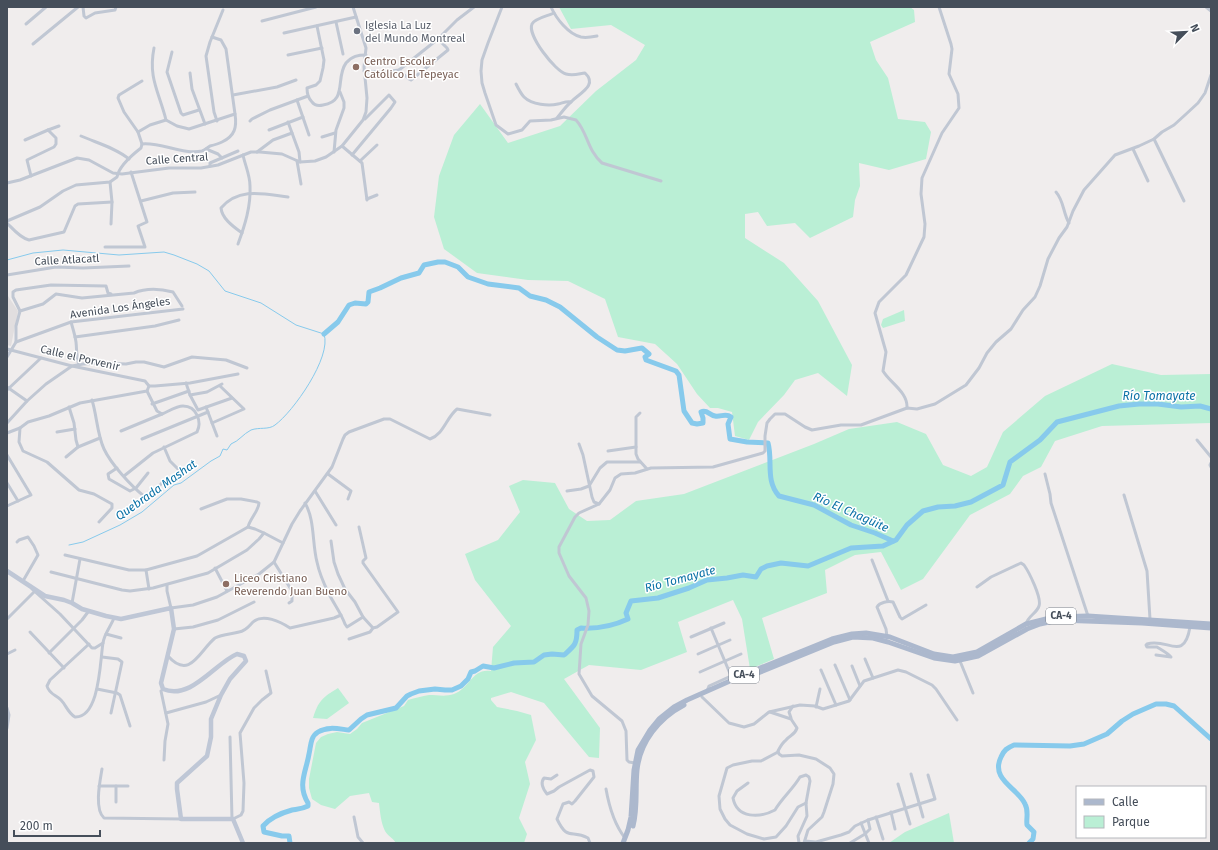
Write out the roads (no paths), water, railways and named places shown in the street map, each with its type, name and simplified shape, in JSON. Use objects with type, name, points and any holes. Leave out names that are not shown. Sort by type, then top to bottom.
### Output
[{"type":"main road","name":"CA-4","points":[[625,842],[632,828],[636,812],[635,763],[640,746],[654,724],[674,707],[707,691],[838,637],[866,633],[921,650],[953,657],[964,656],[986,648],[1026,624],[1054,617],[1088,616],[1211,624]]},
{"type":"main road","name":"CA-4","points":[[921,650],[941,660],[960,661],[986,653],[1033,626],[1058,620],[1142,623],[1211,628]]},
{"type":"main road","name":"CA-4","points":[[635,770],[648,737],[656,727],[676,710],[748,677],[840,640],[858,637],[888,639]]},
{"type":"street","points":[[26,24],[46,7]]},
{"type":"street","points":[[33,44],[78,7]]},
{"type":"street","points":[[83,7],[84,16],[86,18],[95,12],[115,10],[116,7]]},
{"type":"street","points":[[262,21],[316,7]]},
{"type":"street","points":[[354,7],[366,54],[364,71],[367,106],[364,120]]},
{"type":"street","points":[[364,71],[383,72],[399,70],[474,7]]},
{"type":"street","points":[[502,7],[482,60],[481,71],[482,83],[496,125],[508,134],[522,130],[529,122],[564,117],[576,120],[592,152],[602,163],[661,181]]},
{"type":"street","points":[[551,7],[568,30],[574,35],[582,38],[597,36]]},
{"type":"street","points":[[907,408],[903,395],[883,371],[886,352],[875,314],[879,302],[906,275],[924,237],[925,224],[921,194],[922,178],[942,133],[959,108],[958,94],[949,74],[952,46],[939,7]]},
{"type":"street","points":[[1206,7],[1211,11]]},
{"type":"street","points":[[217,121],[214,112],[206,56],[223,10]]},
{"type":"street","points":[[554,12],[535,20],[531,27],[539,46],[560,72],[573,75],[585,73],[590,79],[588,87],[571,102],[557,118]]},
{"type":"street","points":[[284,33],[356,17]]},
{"type":"street","points":[[336,22],[343,54]]},
{"type":"street","points":[[317,26],[324,60],[320,81],[316,85],[307,88],[307,94],[313,104],[318,106],[326,105],[339,96],[342,73],[346,64],[351,58],[357,55],[366,54]]},
{"type":"street","points":[[142,144],[150,143],[182,150],[197,151],[206,149],[227,140],[234,132],[237,123],[226,49],[221,40],[212,37]]},
{"type":"street","points":[[399,70],[411,80],[442,55],[448,49],[438,38]]},
{"type":"street","points":[[154,48],[151,66],[152,76],[166,120],[176,126],[189,129],[235,114]]},
{"type":"street","points":[[288,55],[322,48]]},
{"type":"street","points":[[172,52],[167,72],[181,113],[183,115],[199,110]]},
{"type":"street","points":[[190,73],[192,89],[205,124]]},
{"type":"street","points":[[635,763],[629,762],[628,760],[626,731],[622,721],[592,696],[579,674],[581,644],[588,625],[589,614],[586,600],[569,576],[559,553],[559,548],[578,514],[598,504],[608,494],[617,476],[621,474],[635,473],[648,468],[713,467],[764,453],[767,423],[775,414],[785,414],[812,430],[841,425],[861,425],[907,408],[917,408],[935,404],[966,385],[970,382],[987,353],[996,342],[1011,329],[1023,310],[1036,297],[1052,250],[1069,224],[1073,211],[1084,190],[1102,170],[1111,157],[1154,139],[1174,125],[1198,103],[1205,93],[1211,75]]},
{"type":"street","points":[[233,95],[277,87],[296,80]]},
{"type":"street","points":[[112,202],[78,204],[75,206],[64,232],[29,240],[18,235],[7,222],[40,207],[63,191],[76,185],[110,182],[117,178],[118,173],[129,159],[141,148],[142,144],[138,132],[124,112],[118,98],[119,95],[142,82]]},
{"type":"street","points":[[516,84],[525,98],[534,102],[558,104],[568,101],[571,102]]},
{"type":"street","points":[[334,152],[335,133],[344,108],[344,102],[340,92]]},
{"type":"street","points":[[299,162],[315,161],[334,152],[342,146],[364,120],[389,95],[395,100],[391,108],[352,155]]},
{"type":"street","points":[[250,121],[270,110],[308,96]]},
{"type":"street","points":[[297,100],[309,136]]},
{"type":"street","points":[[269,130],[303,117]]},
{"type":"street","points":[[138,132],[150,125],[166,120]]},
{"type":"street","points":[[288,122],[298,152],[301,184]]},
{"type":"street","points":[[26,140],[59,126]]},
{"type":"street","points":[[31,176],[27,160],[54,147],[56,144],[56,138],[48,130]]},
{"type":"street","points":[[256,152],[273,140],[292,133]]},
{"type":"street","points":[[322,137],[335,133]]},
{"type":"street","points":[[81,136],[112,149],[129,159]]},
{"type":"street","points":[[1154,139],[1184,201]]},
{"type":"street","points":[[360,161],[377,145]]},
{"type":"street","points":[[342,146],[360,161],[363,166],[367,200],[377,195]]},
{"type":"street","points":[[206,149],[218,154],[222,158]]},
{"type":"street","points":[[1133,149],[1148,181]]},
{"type":"street","points":[[210,166],[210,164],[238,151]]},
{"type":"street","name":"Calle Central","points":[[7,183],[31,176],[77,158],[89,160],[105,169],[118,173],[210,166],[256,152],[282,154],[299,162]]},
{"type":"street","points":[[238,244],[248,218],[250,193],[249,179],[243,155]]},
{"type":"street","points":[[105,247],[144,247],[138,226],[147,222],[131,172]]},
{"type":"street","points":[[110,182],[112,202],[111,224]]},
{"type":"street","points":[[140,201],[173,193],[195,192]]},
{"type":"street","points":[[1056,192],[1060,196],[1063,211],[1069,224]]},
{"type":"street","points":[[242,233],[231,225],[222,214],[221,208],[231,200],[250,193],[288,197]]},
{"type":"street","name":"Calle Atlacatl","points":[[7,275],[56,267],[83,268],[129,266]]},
{"type":"street","points":[[7,357],[16,342],[16,326],[20,310],[13,292],[16,290],[62,284],[80,287],[106,286],[108,293],[111,294]]},
{"type":"street","name":"Avenida Los Ángeles","points":[[16,342],[71,322],[182,307],[173,292],[163,290],[140,290],[134,293],[111,294]]},
{"type":"street","points":[[20,310],[43,304],[56,294],[82,298],[99,297],[111,294]]},
{"type":"street","points":[[75,337],[155,326],[180,320]]},
{"type":"street","points":[[71,322],[75,337],[75,352],[78,365]]},
{"type":"street","name":"Calle el Porvenir","points":[[7,349],[72,366],[145,381],[149,385],[155,386],[186,383],[238,374]]},
{"type":"street","points":[[7,423],[27,401],[46,384],[72,366],[90,363],[126,364],[144,362],[164,368],[192,357],[226,360],[247,368]]},
{"type":"street","points":[[27,401],[8,388],[41,358]]},
{"type":"street","points":[[186,383],[190,395],[198,410],[232,398]]},
{"type":"street","points":[[149,385],[147,391],[152,404],[157,411],[162,414]]},
{"type":"street","points":[[190,395],[207,392],[221,385],[244,410],[212,423]]},
{"type":"street","points":[[7,433],[20,428],[28,422],[92,400],[147,391]]},
{"type":"street","points":[[152,404],[189,391]]},
{"type":"street","points":[[92,400],[100,438],[104,449],[117,468],[142,495],[147,497],[152,494],[162,483]]},
{"type":"street","points":[[121,431],[184,406],[191,408],[194,411],[200,423],[197,432],[146,457],[124,476]]},
{"type":"street","points":[[69,407],[78,447]]},
{"type":"street","points":[[206,407],[217,436]]},
{"type":"street","points":[[32,590],[36,590],[45,596],[72,603],[88,612],[121,619],[171,608],[193,605],[217,597],[259,574],[274,562],[292,524],[328,474],[345,435],[384,419],[390,419],[430,439],[438,434],[457,409],[490,414]]},
{"type":"street","points":[[142,439],[208,412]]},
{"type":"street","points":[[640,413],[636,417],[636,447],[638,460],[648,468]]},
{"type":"street","points":[[20,428],[19,442],[23,451],[47,462],[79,490],[94,494],[112,504],[112,508],[99,522]]},
{"type":"street","points":[[57,432],[75,429]]},
{"type":"street","points":[[66,457],[78,447],[100,438]]},
{"type":"street","points":[[1197,440],[1211,456]]},
{"type":"street","points":[[578,444],[583,455],[589,486],[594,502],[598,504]]},
{"type":"street","points":[[164,447],[170,461],[182,473]]},
{"type":"street","points":[[608,451],[636,447]]},
{"type":"street","points":[[7,454],[31,493],[30,496],[7,506]]},
{"type":"street","points":[[567,491],[589,486],[600,468],[607,462],[640,462]]},
{"type":"street","points":[[7,466],[12,463]]},
{"type":"street","points":[[1211,463],[1211,467]]},
{"type":"street","points":[[117,468],[108,474],[109,479],[130,491],[136,488],[148,473]]},
{"type":"street","points":[[328,474],[351,491],[348,499]]},
{"type":"street","points":[[1045,474],[1053,508],[1088,616]]},
{"type":"street","points":[[7,483],[18,501]]},
{"type":"street","points":[[315,491],[336,524]]},
{"type":"street","points":[[1124,494],[1147,571],[1150,619]]},
{"type":"street","points":[[65,555],[134,570],[146,570],[197,556],[248,527],[252,516],[259,506],[259,503],[241,499],[227,499],[201,510]]},
{"type":"street","points":[[306,503],[309,509],[315,540],[316,561],[329,594],[347,627],[363,617]]},
{"type":"street","points":[[248,527],[283,543]]},
{"type":"street","points":[[349,639],[370,632],[373,628],[377,627],[398,612],[363,563],[366,558],[359,527]]},
{"type":"street","points":[[51,572],[122,590],[130,591],[149,589],[208,573],[247,550],[264,533]]},
{"type":"street","points":[[17,542],[28,536],[38,555],[23,581]]},
{"type":"street","points":[[331,541],[334,562],[345,590],[357,605],[363,617],[373,628]]},
{"type":"street","points":[[72,603],[80,559]]},
{"type":"street","points":[[872,560],[888,601]]},
{"type":"street","points":[[274,562],[292,592],[292,602],[289,603]]},
{"type":"street","points":[[977,587],[991,577],[1021,563],[1024,565],[1036,590],[1040,605],[1026,624]]},
{"type":"street","points":[[215,568],[227,591]]},
{"type":"street","points":[[146,570],[149,589]]},
{"type":"street","points":[[7,571],[23,581],[60,614],[92,648],[95,648],[103,643]]},
{"type":"street","points":[[167,585],[174,630],[161,683],[163,689],[173,691],[196,684],[230,657],[237,654],[244,656],[246,661],[230,679],[221,695],[211,719],[211,737],[207,756],[177,783],[180,819]]},
{"type":"street","points":[[7,619],[32,590]]},
{"type":"street","points":[[888,639],[886,629],[877,607],[879,604],[888,601],[893,602],[902,619],[926,605]]},
{"type":"street","points":[[174,630],[193,627],[218,620],[237,612],[254,602]]},
{"type":"street","points":[[49,653],[88,612]]},
{"type":"street","points":[[168,656],[176,664],[183,666],[188,665],[200,656],[216,638],[241,632],[247,629],[257,619],[262,618],[283,623],[290,628],[341,615]]},
{"type":"street","points":[[89,644],[50,680],[47,686],[50,692],[62,701],[73,716],[78,718],[86,712],[97,689],[103,643],[114,618]]},
{"type":"street","points":[[691,637],[724,623]]},
{"type":"street","points":[[1156,655],[1171,657],[1157,647],[1147,647],[1146,645],[1152,643],[1173,647],[1184,644],[1188,638],[1190,627]]},
{"type":"street","points":[[711,628],[731,676]]},
{"type":"street","points":[[30,632],[64,668]]},
{"type":"street","points":[[106,634],[121,638]]},
{"type":"street","points":[[698,654],[730,640]]},
{"type":"street","points":[[7,654],[15,650]]},
{"type":"street","points":[[700,672],[741,654]]},
{"type":"street","points":[[102,657],[118,659],[122,662],[111,713]]},
{"type":"street","points":[[865,659],[873,678]]},
{"type":"street","points":[[960,661],[973,693]]},
{"type":"street","points":[[835,666],[850,700]]},
{"type":"street","points":[[852,666],[860,686]]},
{"type":"street","points":[[821,670],[836,705]]},
{"type":"street","points":[[702,697],[729,723],[744,727],[754,724],[769,712],[800,704],[823,709],[850,700],[864,681],[898,670],[906,672],[932,685],[957,720]]},
{"type":"street","points":[[102,769],[99,786],[99,810],[104,818],[232,819],[241,815],[243,811],[244,783],[240,733],[254,708],[271,693],[266,671]]},
{"type":"street","points":[[707,691],[709,686],[731,676],[748,673]]},
{"type":"street","points":[[97,689],[120,695],[130,726]]},
{"type":"street","points":[[816,707],[820,689]]},
{"type":"street","points":[[161,691],[168,724],[164,760]]},
{"type":"street","points":[[166,713],[206,702],[221,695]]},
{"type":"street","points":[[793,706],[789,712],[789,715],[797,728],[796,732],[785,740],[778,752],[760,761],[733,765],[728,768],[719,796],[720,809],[730,825],[747,834],[764,840],[776,837],[796,812],[798,806],[806,803]]},
{"type":"street","points":[[7,708],[9,715],[7,728]]},
{"type":"street","points":[[769,712],[791,719]]},
{"type":"street","points":[[230,738],[232,819],[243,843]]},
{"type":"street","points":[[778,752],[782,756],[799,755],[816,759],[830,768],[834,774],[833,784],[822,817],[808,830],[804,842],[816,842],[842,836],[855,826],[868,820],[935,799],[928,775]]},
{"type":"street","points":[[557,775],[551,779],[544,778],[542,780],[542,786],[547,794],[573,781],[590,770],[593,771],[594,777],[575,801],[572,804],[569,802],[563,804],[558,819],[564,832],[571,835],[582,835],[588,838],[590,843]]},
{"type":"street","points":[[911,774],[924,817]]},
{"type":"street","points":[[748,783],[737,791],[733,798],[736,807],[744,814],[751,816],[764,814],[775,810],[800,777],[806,775],[809,777],[810,781],[806,803],[807,816],[798,836],[799,843]]},
{"type":"street","points":[[898,784],[910,824]]},
{"type":"street","points":[[99,786],[128,786]]},
{"type":"street","points":[[116,786],[116,802]]},
{"type":"street","points":[[606,789],[608,805],[625,842]]},
{"type":"street","points":[[891,812],[895,829]]},
{"type":"street","points":[[354,817],[358,837],[363,843]]},
{"type":"street","points":[[876,817],[882,839]]},
{"type":"street","points":[[850,843],[865,834],[870,829],[868,820]]},
{"type":"street","points":[[861,823],[869,843]]},
{"type":"waterway","name":"Quebrada Mashat","points":[[7,260],[33,253],[63,250],[119,255],[164,252],[197,264],[209,271],[225,291],[261,303],[296,325],[324,334],[325,344],[317,369],[301,397],[273,427],[251,430],[231,444],[227,450],[223,449],[220,456],[181,483],[174,485],[142,512],[120,525],[83,542],[69,545]]},
{"type":"waterway","name":"Río El Chagüite","points":[[324,334],[338,322],[349,305],[355,303],[366,304],[368,302],[369,292],[401,278],[419,273],[424,265],[445,262],[458,267],[468,277],[488,284],[519,288],[530,296],[546,300],[560,307],[597,337],[617,350],[625,351],[642,348],[649,354],[645,357],[646,360],[676,371],[679,375],[684,411],[692,423],[703,423],[701,412],[703,411],[715,416],[727,415],[731,417],[728,424],[730,439],[747,442],[768,443],[772,484],[779,496],[814,505],[851,525],[893,541]]},
{"type":"waterway","name":"Río Tomayate","points":[[290,843],[289,836],[264,832],[263,826],[272,818],[280,814],[308,806],[303,790],[303,778],[312,739],[315,734],[322,730],[334,728],[349,730],[367,715],[396,708],[407,696],[419,691],[435,689],[452,690],[461,686],[468,679],[471,672],[483,666],[494,668],[514,663],[534,662],[544,655],[564,655],[574,645],[577,630],[581,628],[593,628],[617,624],[628,619],[626,613],[631,601],[658,598],[689,588],[707,580],[743,575],[756,577],[761,569],[767,566],[781,563],[808,566],[851,548],[883,546],[896,540],[907,525],[923,511],[971,502],[1003,485],[1010,462],[1040,440],[1057,422],[1119,406],[1139,404],[1158,404],[1181,407],[1200,406],[1211,409]]},
{"type":"waterway","points":[[1029,843],[1033,839],[1034,832],[1027,825],[1026,807],[1022,798],[1006,783],[999,772],[1001,757],[1009,747],[1014,745],[1070,746],[1084,744],[1107,734],[1133,714],[1156,704],[1174,706],[1211,739]]},
{"type":"place","name":"Iglesia La Luz del Mundo Montreal","points":[[357,31]]},
{"type":"place","name":"Centro Escolar Católico El Tepeyac","points":[[356,67]]},
{"type":"place","name":"Liceo Cristiano Reverendo Juan Bueno","points":[[226,584]]}]
